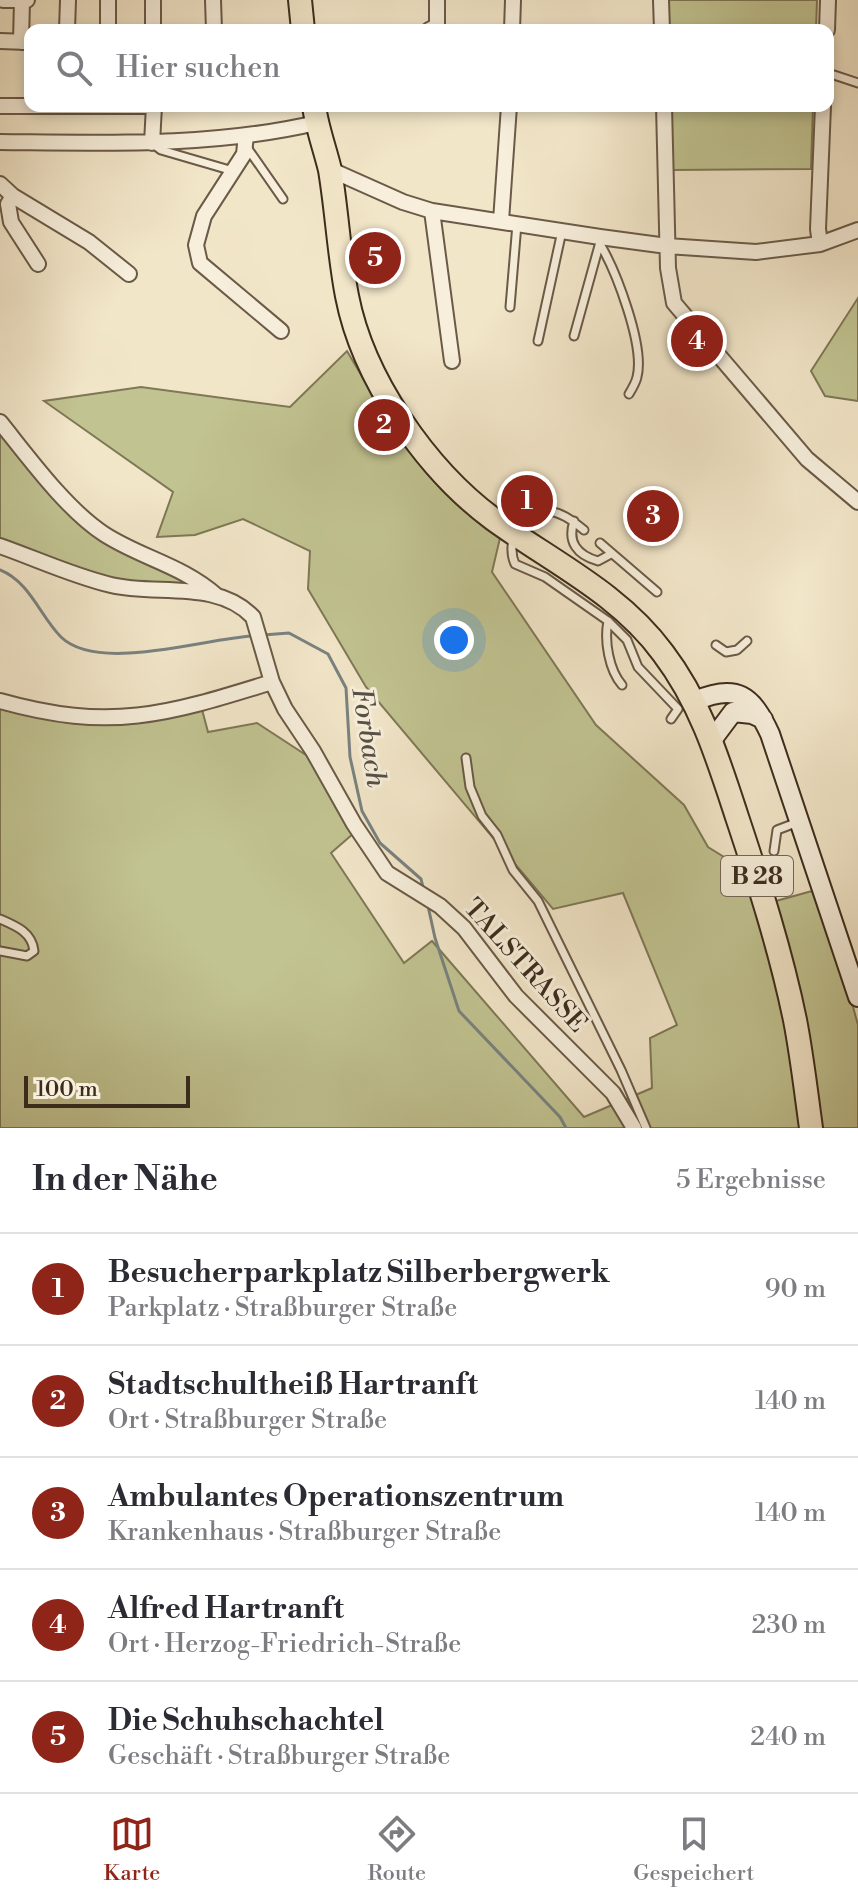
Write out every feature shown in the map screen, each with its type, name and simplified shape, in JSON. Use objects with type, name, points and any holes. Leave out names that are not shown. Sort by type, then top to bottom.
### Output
[{"type":"main road","points":[[300,0],[302,24]]},
{"type":"main road","name":"B 28","points":[[315,114],[329,169],[347,298],[362,351],[392,405],[421,446],[457,487],[491,517],[635,619],[663,652],[704,721],[756,872],[794,1017],[811,1128]]},
{"type":"main road","points":[[704,721],[716,692],[726,691],[745,698],[760,711],[858,997]]},
{"type":"main road","points":[[704,721],[733,712],[763,719]]},
{"type":"street","points":[[3,0],[25,0],[25,24]]},
{"type":"street","points":[[67,24],[68,0]]},
{"type":"street","points":[[108,0],[108,24]]},
{"type":"street","points":[[153,0],[153,24]]},
{"type":"street","points":[[213,0],[214,24]]},
{"type":"street","points":[[434,24],[437,0]]},
{"type":"street","points":[[512,24],[513,0]]},
{"type":"street","points":[[661,0],[662,24]]},
{"type":"street","points":[[827,24],[828,0]]},
{"type":"street","points":[[0,41],[24,42]]},
{"type":"street","points":[[0,106],[24,106]]},
{"type":"street","points":[[152,143],[154,112]]},
{"type":"street","points":[[501,221],[509,112]]},
{"type":"street","points":[[664,112],[667,246],[674,303],[807,459],[858,502]]},
{"type":"street","points":[[820,244],[823,112]]},
{"type":"street","points":[[0,142],[246,140],[315,114]]},
{"type":"street","points":[[246,140],[244,154],[204,216],[196,245],[200,263],[281,331]]},
{"type":"street","points":[[329,169],[403,202],[432,211],[562,231],[600,241],[756,252],[820,244],[858,230]]},
{"type":"street","points":[[0,184],[13,196],[89,242],[129,274]]},
{"type":"street","points":[[13,196],[8,204],[11,222],[38,264]]},
{"type":"street","points":[[432,211],[452,361]]},
{"type":"street","points":[[0,422],[42,475],[102,532],[198,580],[217,596]]},
{"type":"street","name":"TALSTRASSE","points":[[0,546],[116,586],[217,596],[239,605],[253,617],[272,682],[285,709],[387,873],[440,906],[464,928],[488,964],[516,996],[613,1093],[634,1128]]},
{"type":"street","points":[[0,701],[62,716],[124,717],[165,713],[272,682]]},
{"type":"lane","points":[[834,75],[858,83]]},
{"type":"lane","points":[[246,140],[283,199]]},
{"type":"lane","points":[[152,143],[161,150],[233,171]]},
{"type":"lane","points":[[510,307],[517,224]]},
{"type":"lane","points":[[538,341],[562,231]]},
{"type":"lane","points":[[574,336],[600,241]]},
{"type":"lane","points":[[600,241],[612,264],[635,339],[638,376],[629,394]]},
{"type":"lane","points":[[584,530],[574,521],[543,511],[527,517],[513,533],[511,555],[515,564],[545,577],[608,621],[627,640],[638,667],[678,709],[671,719]]},
{"type":"lane","points":[[574,521],[570,534],[572,543],[582,552],[598,561],[611,554]]},
{"type":"lane","points":[[600,543],[657,592]]},
{"type":"lane","points":[[608,621],[606,631],[613,675],[622,685]]},
{"type":"lane","points":[[716,645],[726,652],[737,650],[747,641]]},
{"type":"lane","name":"TALSTRASSE","points":[[466,758],[470,787],[482,816],[497,835],[513,870],[538,901],[555,933],[646,1128]]},
{"type":"lane","points":[[774,851],[777,830],[798,822]]},
{"type":"lane","points":[[0,919],[21,928],[34,946],[34,951],[27,956],[0,951]]},
{"type":"green space","points":[[666,0],[817,0],[816,24],[667,24]]},
{"type":"green space","points":[[670,112],[813,112],[811,169],[673,170]]},
{"type":"green space","points":[[858,298],[858,401],[825,396],[811,371]]},
{"type":"green space","points":[[347,351],[396,432],[424,470],[456,504],[500,538],[492,572],[596,725],[684,805],[708,847],[729,860],[742,862],[758,906],[812,891],[847,985],[858,1025],[858,1128],[0,1128],[0,698],[112,717],[200,702],[208,732],[257,723],[312,759],[354,833],[331,853],[404,963],[432,941],[584,1117],[652,1088],[650,1038],[677,1025],[623,893],[553,909],[366,687],[308,589],[310,551],[243,519],[195,535],[157,537],[173,492],[44,401],[141,387],[290,407]]},
{"type":"green space","points":[[0,427],[86,526],[192,585],[119,581],[97,576],[0,539]]},
{"type":"waterway","name":"Forbach","points":[[0,570],[27,591],[61,637],[78,647],[125,653],[252,636]]},
{"type":"waterway","name":"Forbach","points":[[263,635],[289,633],[328,654],[346,688],[350,757],[362,811],[380,843],[421,879],[424,891]]},
{"type":"waterway","name":"Forbach","points":[[428,906],[459,1011],[560,1117],[566,1128]]},
{"type":"place","name":"Die Schuhschachtel","points":[[375,258]]},
{"type":"place","name":"Alfred Hartranft","points":[[697,341]]},
{"type":"place","name":"Stadtschultheiß Hartranft","points":[[384,425]]},
{"type":"place","name":"Besucherparkplatz Silberbergwerk","points":[[527,501]]},
{"type":"place","name":"Ambulantes Operationszentrum","points":[[653,516]]}]
